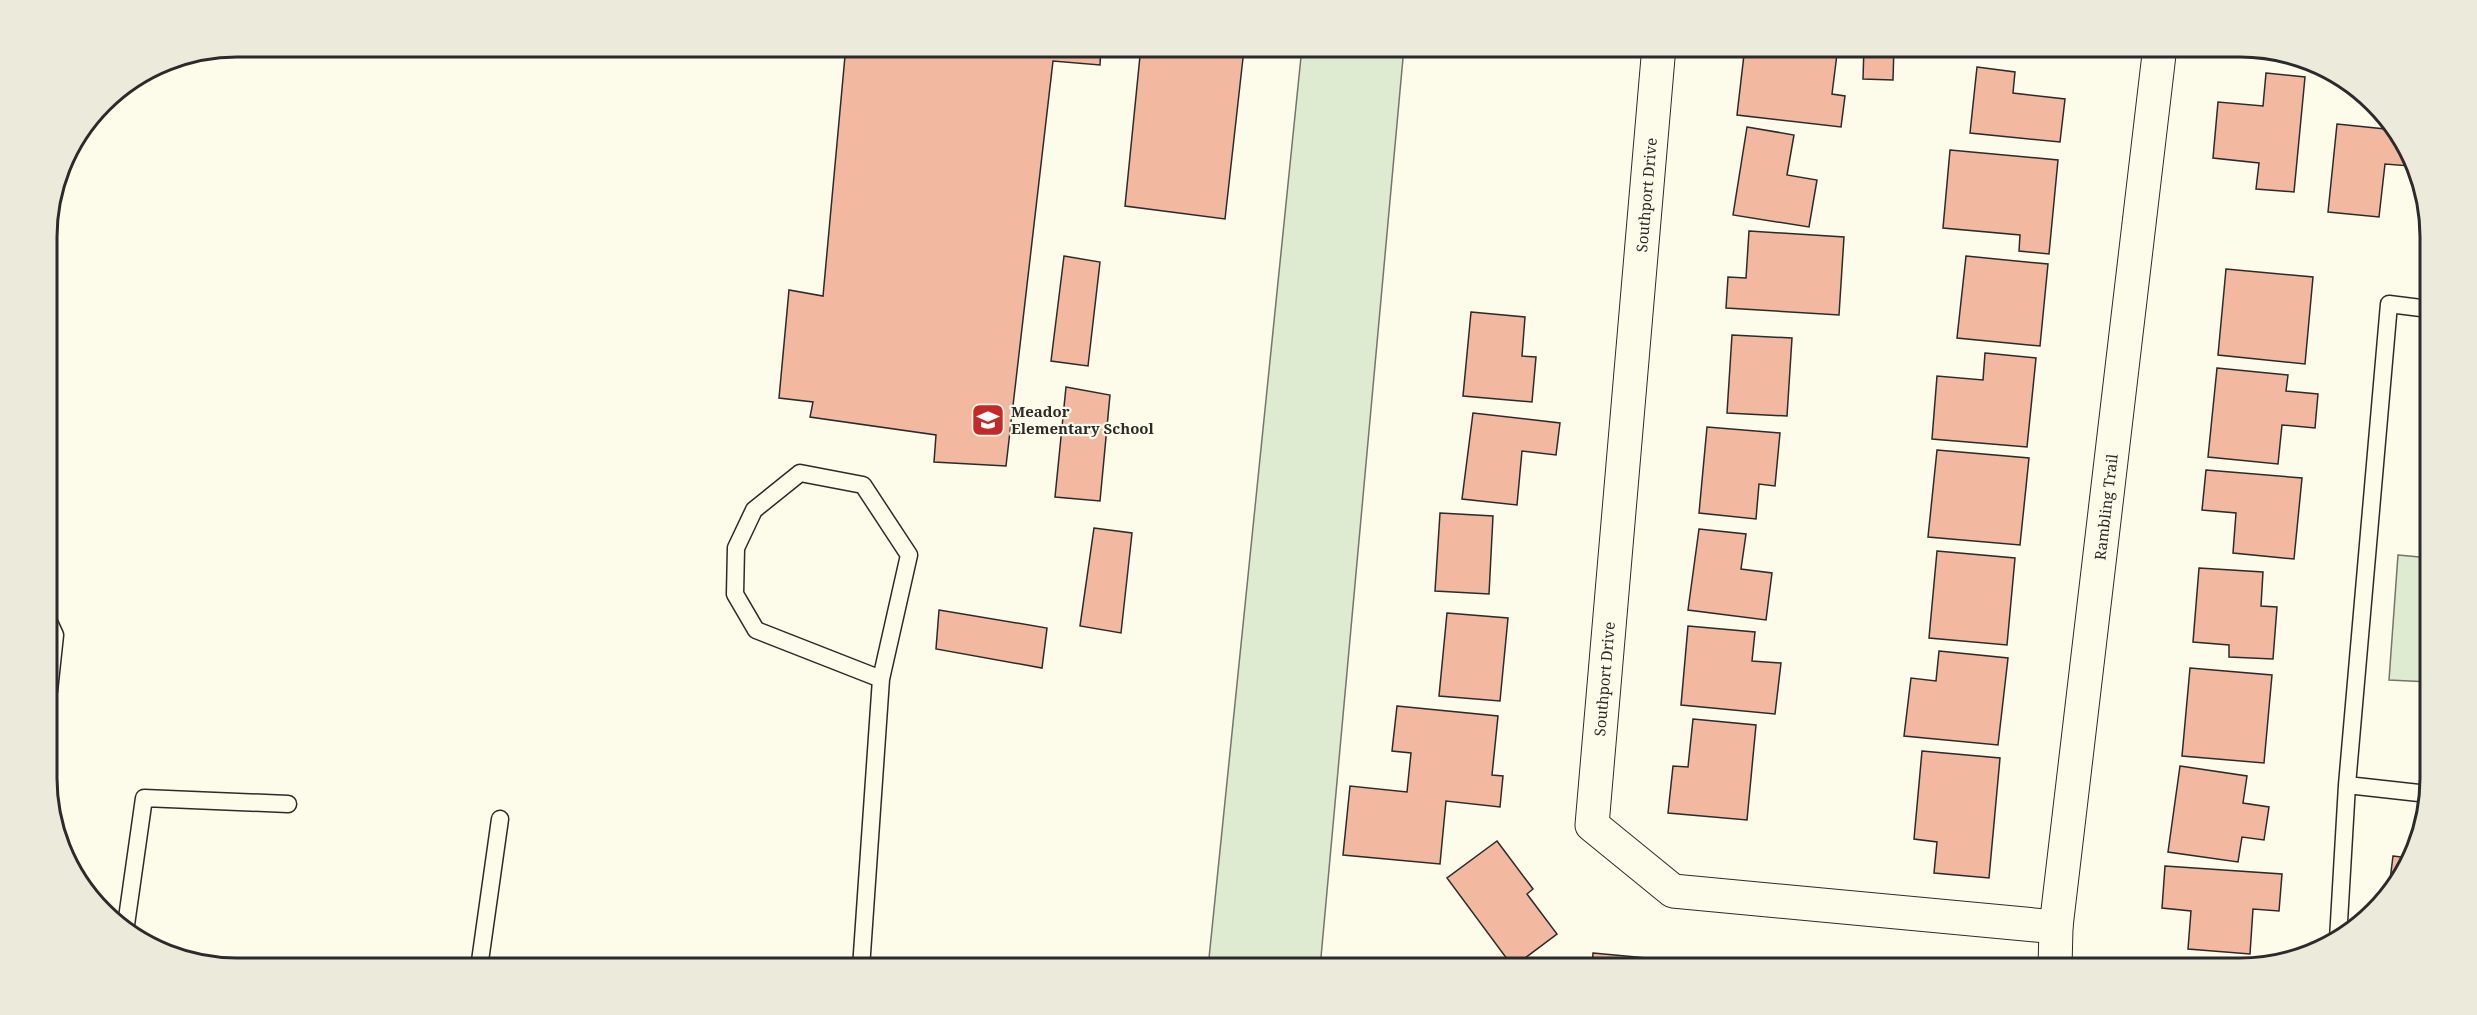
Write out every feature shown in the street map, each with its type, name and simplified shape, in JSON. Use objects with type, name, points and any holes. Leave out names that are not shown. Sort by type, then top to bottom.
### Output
[{"type":"street","name":"Southport Drive","points":[[1658,57],[1592,825],[1673,891],[2056,927]]},
{"type":"street","name":"Rambling Trail","points":[[2055,958],[2056,927],[2159,57]]},
{"type":"lane","points":[[2339,928],[2347,785],[2389,304],[2420,308]]},
{"type":"lane","points":[[862,958],[881,679],[909,555],[863,485],[800,473],[754,510],[736,548],[735,594],[756,630],[881,679]]},
{"type":"lane","points":[[2347,785],[2419,793]]},
{"type":"lane","points":[[127,920],[144,798],[288,804]]},
{"type":"lane","points":[[480,958],[500,819]]},
{"type":"green space","points":[[1301,57],[1403,57],[1321,958],[1209,958]]},
{"type":"green space","points":[[2398,555],[2420,557],[2420,682],[2389,680]]},
{"type":"building","points":[[845,57],[1100,57],[1100,65],[1053,61],[1006,466],[934,462],[936,435],[810,417],[813,402],[779,398],[789,290],[823,296]]},
{"type":"building","points":[[1140,57],[1243,57],[1225,219],[1125,206]]},
{"type":"building","points":[[1744,57],[1837,57],[1832,94],[1845,96],[1841,127],[1737,115]]},
{"type":"building","points":[[1864,57],[1894,57],[1893,80],[1863,79]]},
{"type":"building","points":[[1977,67],[2015,72],[2013,93],[2065,99],[2060,142],[1970,133]]},
{"type":"building","points":[[2266,73],[2305,77],[2294,192],[2256,189],[2259,163],[2213,158],[2218,102],[2263,106]]},
{"type":"building","points":[[2337,124],[2384,129],[2405,166],[2385,164],[2379,217],[2328,212]]},
{"type":"building","points":[[1747,127],[1794,135],[1787,175],[1817,180],[1809,227],[1733,215]]},
{"type":"building","points":[[1950,150],[2058,160],[2049,254],[2019,251],[2020,235],[1943,228]]},
{"type":"building","points":[[1749,231],[1844,237],[1839,315],[1726,308],[1728,277],[1746,278]]},
{"type":"building","points":[[1064,256],[1100,262],[1088,366],[1051,361]]},
{"type":"building","points":[[1966,256],[2048,264],[2040,346],[1957,338]]},
{"type":"building","points":[[2226,269],[2313,277],[2305,364],[2218,355]]},
{"type":"building","points":[[1471,312],[1525,317],[1522,356],[1536,357],[1532,402],[1463,396]]},
{"type":"building","points":[[1732,335],[1792,338],[1787,416],[1727,413]]},
{"type":"building","points":[[1985,353],[2036,358],[2027,447],[1932,439],[1937,376],[1983,380]]},
{"type":"building","points":[[2217,368],[2288,375],[2286,391],[2318,394],[2315,428],[2282,425],[2278,464],[2208,457]]},
{"type":"building","points":[[1066,387],[1110,395],[1100,501],[1055,497]]},
{"type":"building","points":[[1473,413],[1560,423],[1556,455],[1522,451],[1517,505],[1462,499]]},
{"type":"building","points":[[1707,427],[1780,433],[1775,486],[1759,484],[1756,519],[1699,513]]},
{"type":"building","points":[[1937,450],[2029,458],[2020,545],[1928,537]]},
{"type":"building","points":[[2206,470],[2302,478],[2294,559],[2233,553],[2236,513],[2202,510]]},
{"type":"building","points":[[1440,513],[1493,516],[1489,594],[1435,591]]},
{"type":"building","points":[[1094,528],[1132,533],[1121,633],[1080,626]]},
{"type":"building","points":[[1699,529],[1746,534],[1741,569],[1772,573],[1766,620],[1688,610]]},
{"type":"building","points":[[1937,551],[2015,558],[2007,645],[1929,638]]},
{"type":"building","points":[[2199,568],[2263,572],[2261,606],[2277,607],[2273,659],[2229,657],[2229,645],[2193,642]]},
{"type":"building","points":[[939,610],[1047,628],[1042,668],[936,649]]},
{"type":"building","points":[[1447,613],[1508,618],[1500,701],[1439,696]]},
{"type":"building","points":[[1688,626],[1755,632],[1752,661],[1781,663],[1775,714],[1681,705]]},
{"type":"building","points":[[1939,651],[2008,658],[1998,745],[1904,736],[1911,678],[1936,681]]},
{"type":"building","points":[[2190,668],[2272,675],[2264,763],[2182,756]]},
{"type":"building","points":[[1397,706],[1498,716],[1492,775],[1503,776],[1500,807],[1446,801],[1440,864],[1343,855],[1350,786],[1407,792],[1411,753],[1392,751]]},
{"type":"building","points":[[1693,719],[1756,725],[1747,820],[1668,813],[1673,766],[1688,767]]},
{"type":"building","points":[[1922,751],[2000,758],[1989,878],[1934,873],[1937,842],[1914,839]]},
{"type":"building","points":[[2180,766],[2247,776],[2243,803],[2269,807],[2264,840],[2242,837],[2238,862],[2168,852]]},
{"type":"building","points":[[1497,841],[1533,889],[1527,894],[1557,934],[1525,958],[1506,958],[1447,878]]},
{"type":"building","points":[[2393,856],[2401,857],[2396,868],[2390,876]]},
{"type":"building","points":[[2165,866],[2282,874],[2279,911],[2253,909],[2250,954],[2188,949],[2191,911],[2162,908]]},
{"type":"building","points":[[1593,953],[1647,958],[1593,958]]},
{"type":"place","name":"Meador Elementary School","points":[[988,420]]}]
